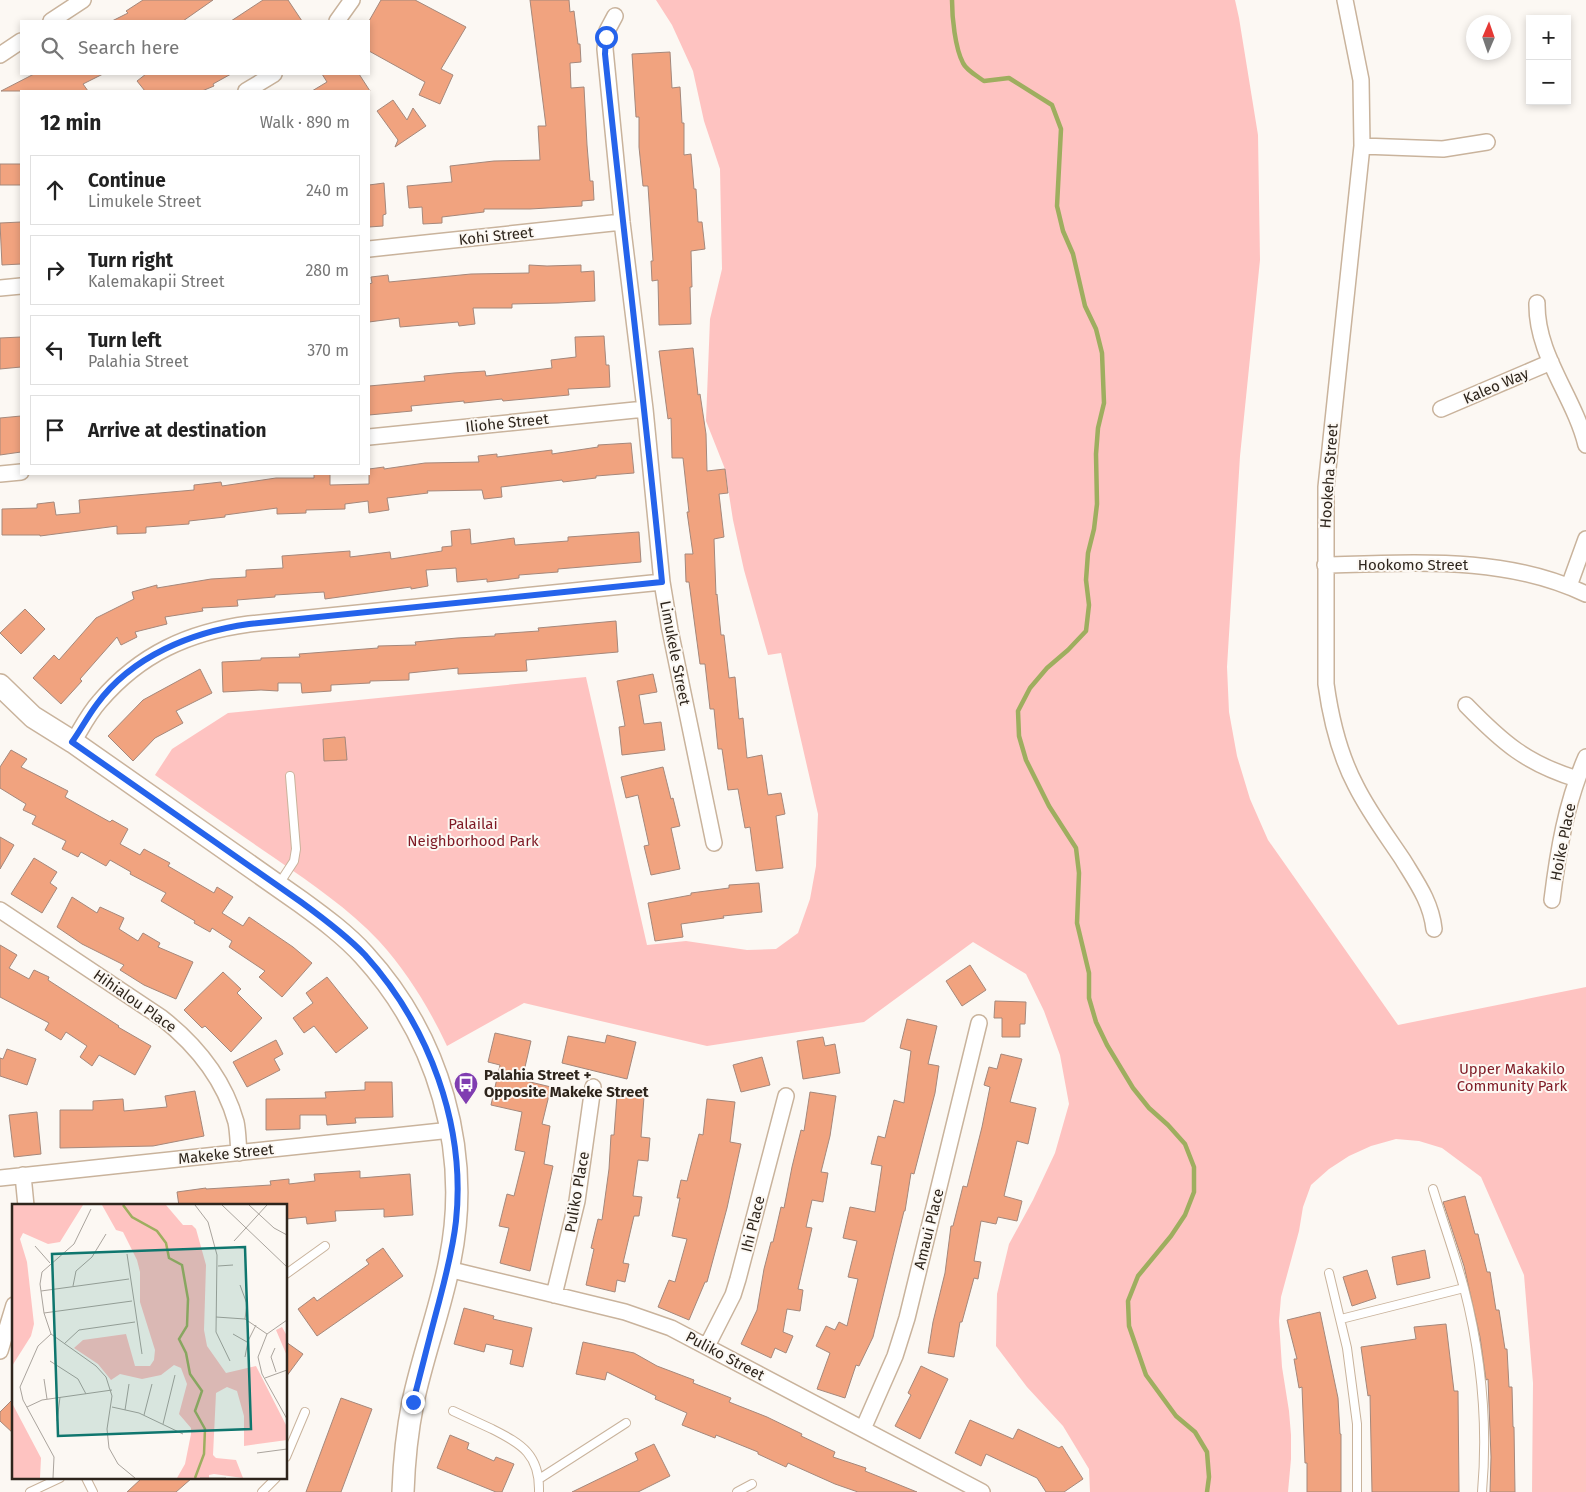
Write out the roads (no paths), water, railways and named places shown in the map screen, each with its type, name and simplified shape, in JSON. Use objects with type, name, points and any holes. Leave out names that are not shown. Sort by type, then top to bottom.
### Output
[{"type":"street","points":[[53,20],[84,0]]},
{"type":"street","points":[[338,20],[352,0]]},
{"type":"street","name":"Hookeha Street","points":[[1345,0],[1361,80],[1362,146],[1328,469],[1325,523],[1326,684],[1329,711],[1336,737],[1356,786],[1424,892],[1431,910],[1434,929]]},
{"type":"street","name":"Limukele Street","points":[[614,16],[607,31],[605,48],[622,222],[645,409],[662,582],[670,630],[714,843]]},
{"type":"street","points":[[0,55],[20,42]]},
{"type":"street","points":[[248,90],[272,75]]},
{"type":"street","points":[[1362,146],[1443,149],[1487,142]]},
{"type":"street","name":"Kohi Street","points":[[370,249],[622,222]]},
{"type":"street","points":[[0,288],[20,286]]},
{"type":"street","points":[[1537,303],[1539,333],[1578,421],[1586,445]]},
{"type":"street","name":"Kaleo Way","points":[[1441,409],[1551,362]]},
{"type":"street","name":"Iliohe Street","points":[[370,437],[645,409]]},
{"type":"street","points":[[0,474],[20,472]]},
{"type":"street","points":[[1569,586],[1586,539]]},
{"type":"street","name":"Hookomo Street","points":[[1325,565],[1430,562],[1471,564],[1511,570],[1569,586],[1586,594]]},
{"type":"street","points":[[72,742],[98,702],[115,684],[134,668],[170,646],[200,634],[249,624],[662,582]]},
{"type":"street","points":[[0,685],[33,717],[278,885],[334,926],[364,955],[390,987],[413,1021],[431,1058],[444,1097],[451,1130],[457,1178],[456,1211],[448,1269],[413,1402],[405,1452],[403,1492]]},
{"type":"street","points":[[1466,705],[1505,743],[1522,755],[1541,766],[1578,779]]},
{"type":"street","name":"Hoike Place","points":[[1552,900],[1557,855],[1567,812],[1586,757]]},
{"type":"street","name":"Hihialou Place","points":[[0,910],[162,1018],[195,1047],[220,1083],[229,1103],[236,1124],[239,1153]]},
{"type":"street","name":"Amaui Place","points":[[863,1429],[895,1356],[907,1318],[979,1023]]},
{"type":"street","name":"Puliko Place","points":[[554,1295],[577,1201],[593,1087]]},
{"type":"street","name":"Ihi Place","points":[[707,1346],[738,1280],[786,1096]]},
{"type":"street","name":"Makeke Street","points":[[0,1178],[451,1130]]},
{"type":"street","points":[[23,1176],[26,1204]]},
{"type":"street","name":"Puliko Street","points":[[448,1269],[649,1319],[671,1328],[982,1492]]},
{"type":"street","points":[[0,1352],[12,1313]]},
{"type":"lane","points":[[278,885],[294,861],[296,849],[290,776]]},
{"type":"lane","points":[[1433,1190],[1464,1288],[1476,1345],[1483,1403],[1485,1462],[1482,1492]]},
{"type":"lane","points":[[288,1273],[325,1246]]},
{"type":"lane","points":[[1329,1273],[1347,1348],[1357,1424],[1357,1492]]},
{"type":"lane","points":[[1341,1319],[1464,1288]]},
{"type":"lane","points":[[453,1411],[519,1444],[532,1458],[539,1479],[539,1492]]},
{"type":"lane","points":[[288,1452],[305,1412]]},
{"type":"lane","points":[[539,1479],[626,1423]]},
{"type":"lane","points":[[30,1492],[56,1480]]},
{"type":"lane","points":[[88,1480],[92,1492]]},
{"type":"lane","points":[[262,1492],[274,1480]]},
{"type":"lane","points":[[737,1492],[752,1484]]},
{"type":"waterway","points":[[952,0],[956,41],[960,57],[967,68],[984,81],[1009,78],[1052,105],[1061,129],[1057,206],[1063,231],[1073,254],[1085,306],[1096,329],[1102,353],[1104,403],[1098,428],[1096,454],[1097,504],[1094,529],[1088,553],[1086,580],[1089,605],[1086,631],[1047,668],[1030,688],[1018,711],[1019,736],[1026,760],[1049,806],[1076,848],[1079,873],[1077,923],[1089,973],[1089,998],[1096,1022],[1107,1045],[1133,1088],[1149,1108],[1185,1144],[1194,1167],[1194,1192],[1185,1215],[1171,1236],[1138,1276],[1128,1301],[1129,1326],[1146,1375],[1176,1416],[1195,1432],[1207,1452],[1209,1477],[1207,1492]]},
{"type":"place","name":"Palahia Street + Opposite Makeke Street","points":[[466,1105]]},
{"type":"park label","name":"Palailai Neighborhood Park","points":[[473,832]]},
{"type":"park label","name":"Upper Makakilo Community Park","points":[[1512,1078]]}]
